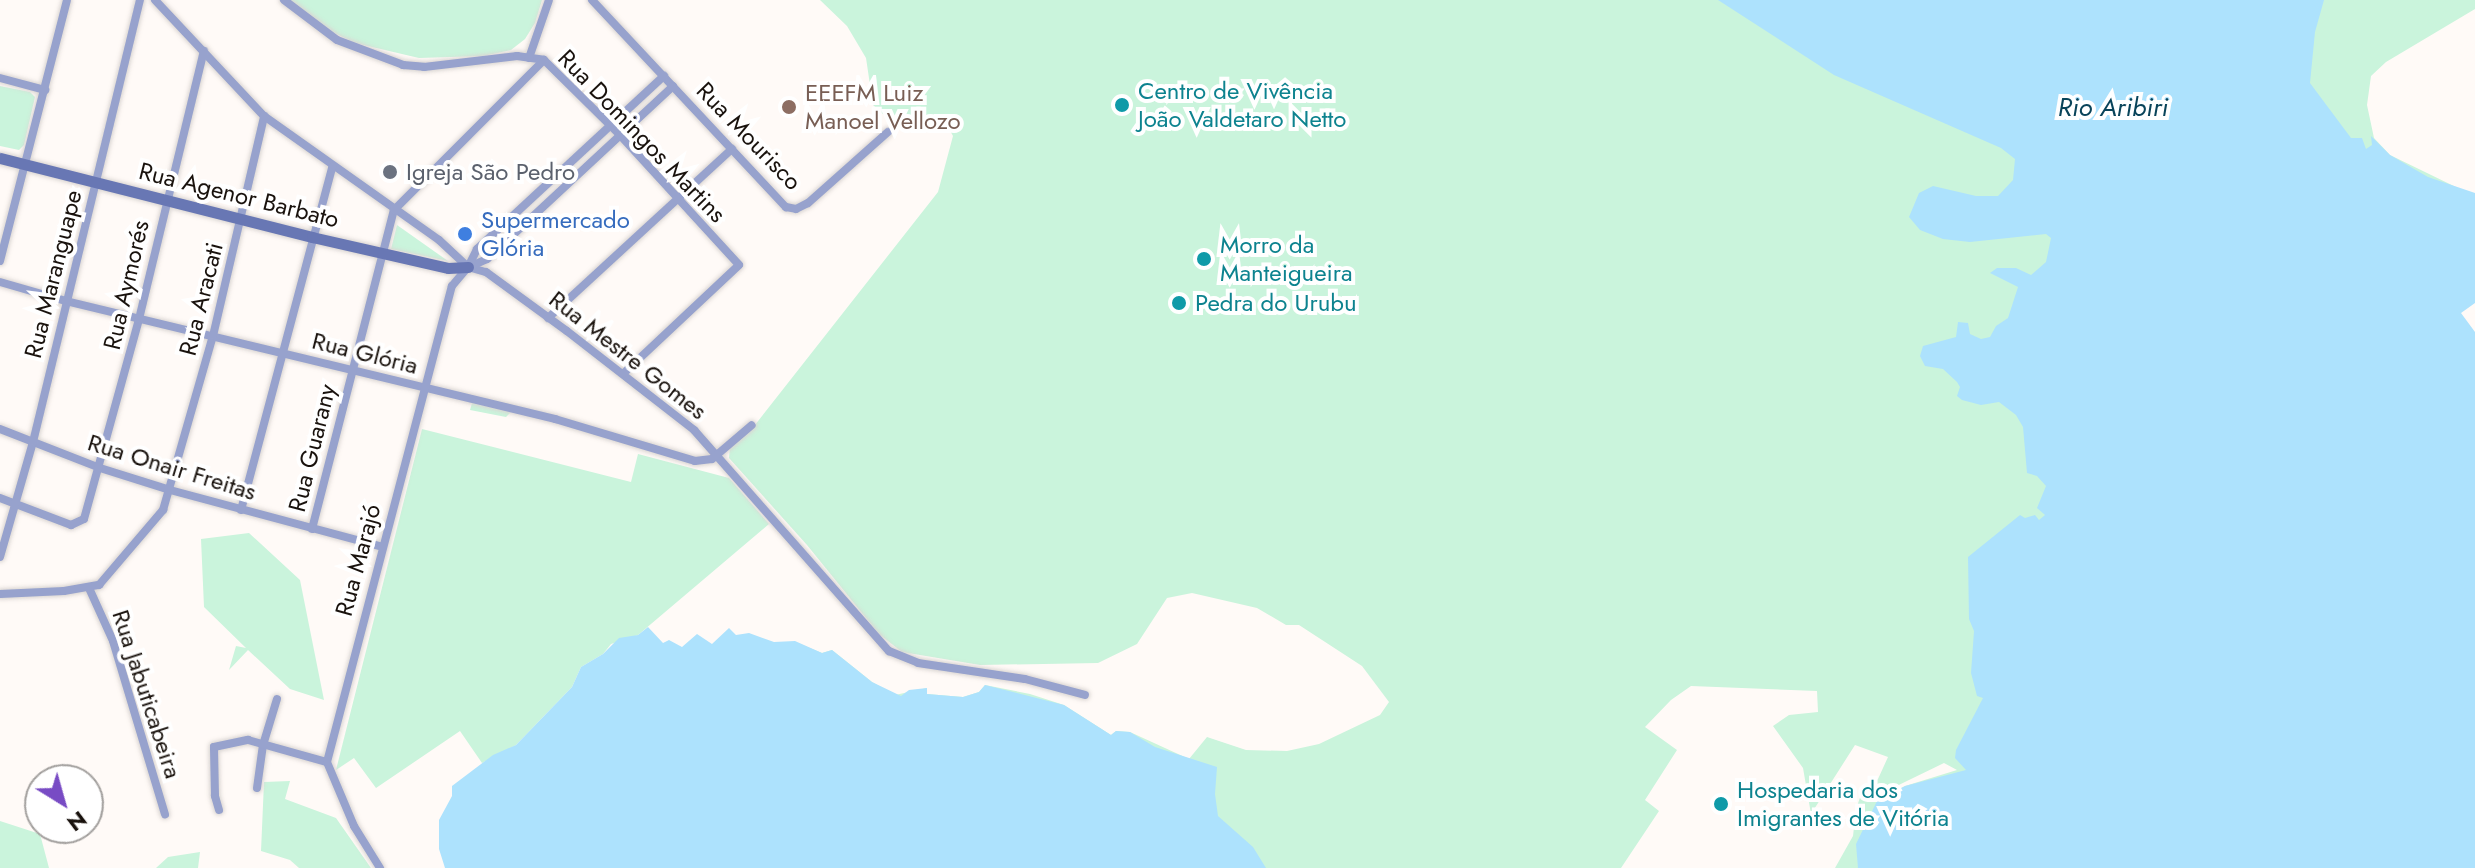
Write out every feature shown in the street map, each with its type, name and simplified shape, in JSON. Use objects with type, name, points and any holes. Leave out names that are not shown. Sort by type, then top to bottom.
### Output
[{"type":"street","points":[[0,261],[67,0]]},
{"type":"street","name":"Rua Maranguape","points":[[0,557],[33,442],[140,0]]},
{"type":"street","name":"Rua Mestre Gomes","points":[[155,0],[264,116],[439,240],[468,267],[486,272],[624,373],[694,430],[889,651],[918,663],[1025,679],[1085,695]]},
{"type":"street","name":"Rua Domingos Martins","points":[[284,0],[337,40],[403,65],[424,67],[529,58],[544,60],[620,135],[739,265],[624,373]]},
{"type":"street","points":[[529,58],[549,0]]},
{"type":"street","name":"Rua Mourisco","points":[[592,0],[782,203],[796,209],[808,203],[888,132]]},
{"type":"street","name":"Rua Aymorés","points":[[14,504],[79,524],[84,519],[139,319],[204,51]]},
{"type":"street","points":[[394,210],[544,60]]},
{"type":"street","name":"Rua Marajó","points":[[327,762],[452,286],[468,267],[477,249],[664,76]]},
{"type":"street","points":[[0,78],[45,90]]},
{"type":"street","name":"Rua Marajó","points":[[468,267],[487,259],[673,86]]},
{"type":"street","name":"Rua Aracati","points":[[89,588],[104,582],[158,517],[170,490],[213,336],[264,116]]},
{"type":"street","points":[[548,318],[732,149]]},
{"type":"street","name":"Rua Agenor Barbato","points":[[0,158],[312,237],[448,268],[468,267]]},
{"type":"street","points":[[241,510],[332,167]]},
{"type":"street","name":"Rua Guarany","points":[[312,529],[394,210]]},
{"type":"street","name":"Rua Glória","points":[[0,282],[66,301],[555,419],[684,459],[704,462],[717,456]]},
{"type":"street","points":[[717,456],[752,425]]},
{"type":"street","name":"Rua Onair Freitas","points":[[0,429],[100,468],[170,490],[382,547]]},
{"type":"street","points":[[0,498],[14,504]]},
{"type":"street","points":[[0,594],[89,588]]},
{"type":"street","name":"Rua Jabuticabeira","points":[[89,588],[113,641],[165,814]]},
{"type":"street","points":[[257,788],[263,745],[277,699]]},
{"type":"street","points":[[219,810],[215,796],[214,747],[248,740],[327,762],[354,826],[380,868]]},
{"type":"green space","points":[[288,0],[542,0],[535,23],[525,39],[511,50],[483,56],[419,58],[355,43],[312,22]]},
{"type":"green space","points":[[820,0],[2475,0],[2475,9],[2386,62],[2371,76],[2367,105],[2374,138],[2390,155],[2462,190],[2375,496],[1864,868],[1835,868],[1853,836],[1856,809],[1862,792],[1878,779],[1888,757],[1855,745],[1811,814],[1803,768],[1773,726],[1789,715],[1818,712],[1817,691],[1691,686],[1671,700],[1645,727],[1677,750],[1645,800],[1659,811],[1621,868],[765,868],[774,642],[795,642],[822,653],[832,650],[872,682],[895,695],[927,688],[927,694],[963,697],[979,692],[985,685],[1030,694],[1064,705],[1111,735],[1116,731],[1130,732],[1189,759],[1207,737],[1246,750],[1287,751],[1319,744],[1380,715],[1389,702],[1362,666],[1299,625],[1286,625],[1257,608],[1192,593],[1167,598],[1137,644],[1098,663],[980,665],[902,652],[879,634],[807,545],[729,458],[730,446],[751,430],[938,192],[953,136],[948,127],[896,126],[873,105],[866,58],[847,26]],"holes":[[[1944,763],[1957,770],[1905,786],[1878,801],[1874,797]]]},
{"type":"green space","points":[[0,86],[30,92],[35,97],[24,145],[19,150],[0,146]]},
{"type":"green space","points":[[397,225],[448,261],[391,249]]},
{"type":"green space","points":[[472,403],[511,412],[506,417],[470,410]]},
{"type":"green space","points":[[422,429],[631,482],[638,454],[729,478],[769,524],[638,635],[611,644],[603,654],[581,667],[572,687],[516,745],[482,763],[460,731],[376,788],[354,758],[336,770]]},
{"type":"green space","points":[[249,533],[300,580],[324,700],[290,689],[248,650],[229,670],[236,646],[246,648],[204,607],[201,539]]},
{"type":"green space","points":[[290,781],[285,799],[336,818],[371,868],[299,868],[290,860],[261,851],[264,782]]},
{"type":"green space","points":[[0,821],[24,829],[24,844],[43,844],[49,868],[0,868]]},
{"type":"green space","points":[[200,852],[198,868],[156,868],[168,857]]},
{"type":"water","name":"Rio Aribiri","points":[[1718,0],[2324,0],[2315,32],[2310,83],[2351,138],[2362,138],[2366,149],[2372,145],[2371,136],[2390,155],[2428,177],[2475,193],[2475,303],[2461,313],[2475,332],[2475,868],[1858,868],[1856,844],[1877,801],[1905,786],[1966,770],[1955,758],[1956,750],[1983,698],[1977,696],[1971,673],[1974,631],[1969,619],[1968,557],[2020,515],[2025,518],[2035,515],[2039,520],[2045,515],[2037,508],[2046,486],[2037,476],[2027,473],[2023,427],[2016,415],[1999,402],[1981,405],[1962,400],[1957,396],[1960,387],[1957,382],[1943,369],[1925,366],[1920,356],[1923,346],[1956,337],[1958,322],[1968,323],[1970,334],[1981,339],[1990,337],[1996,326],[2008,318],[2018,287],[1990,273],[1997,268],[2016,268],[2031,275],[2046,262],[2051,238],[2046,234],[1970,242],[1943,239],[1920,230],[1909,217],[1919,193],[1933,186],[1976,196],[1998,196],[2013,180],[2015,159],[2001,148],[1834,75]]},
{"type":"water","points":[[648,627],[663,643],[669,640],[682,647],[697,634],[712,644],[729,628],[736,635],[749,633],[774,642],[795,641],[822,653],[832,650],[872,682],[901,696],[909,690],[927,688],[927,694],[963,697],[979,692],[985,685],[1064,705],[1111,735],[1116,731],[1130,732],[1155,747],[1217,767],[1215,794],[1218,816],[1253,847],[1266,868],[445,868],[439,849],[439,820],[452,796],[452,786],[493,755],[516,745],[572,687],[581,667],[603,654],[619,638],[638,635]]},
{"type":"place","name":"Centro de Vivência João Valdetaro Netto","points":[[1122,105]]},
{"type":"place","name":"EEEFM Luiz Manoel Vellozo","points":[[789,107]]},
{"type":"place","name":"Igreja São Pedro","points":[[390,172]]},
{"type":"place","name":"Supermercado Glória","points":[[465,234]]},
{"type":"place","name":"Morro da Manteigueira","points":[[1204,259]]},
{"type":"place","name":"Pedra do Urubu","points":[[1179,303]]},
{"type":"place","name":"Hospedaria dos Imigrantes de Vitória","points":[[1721,804]]}]
